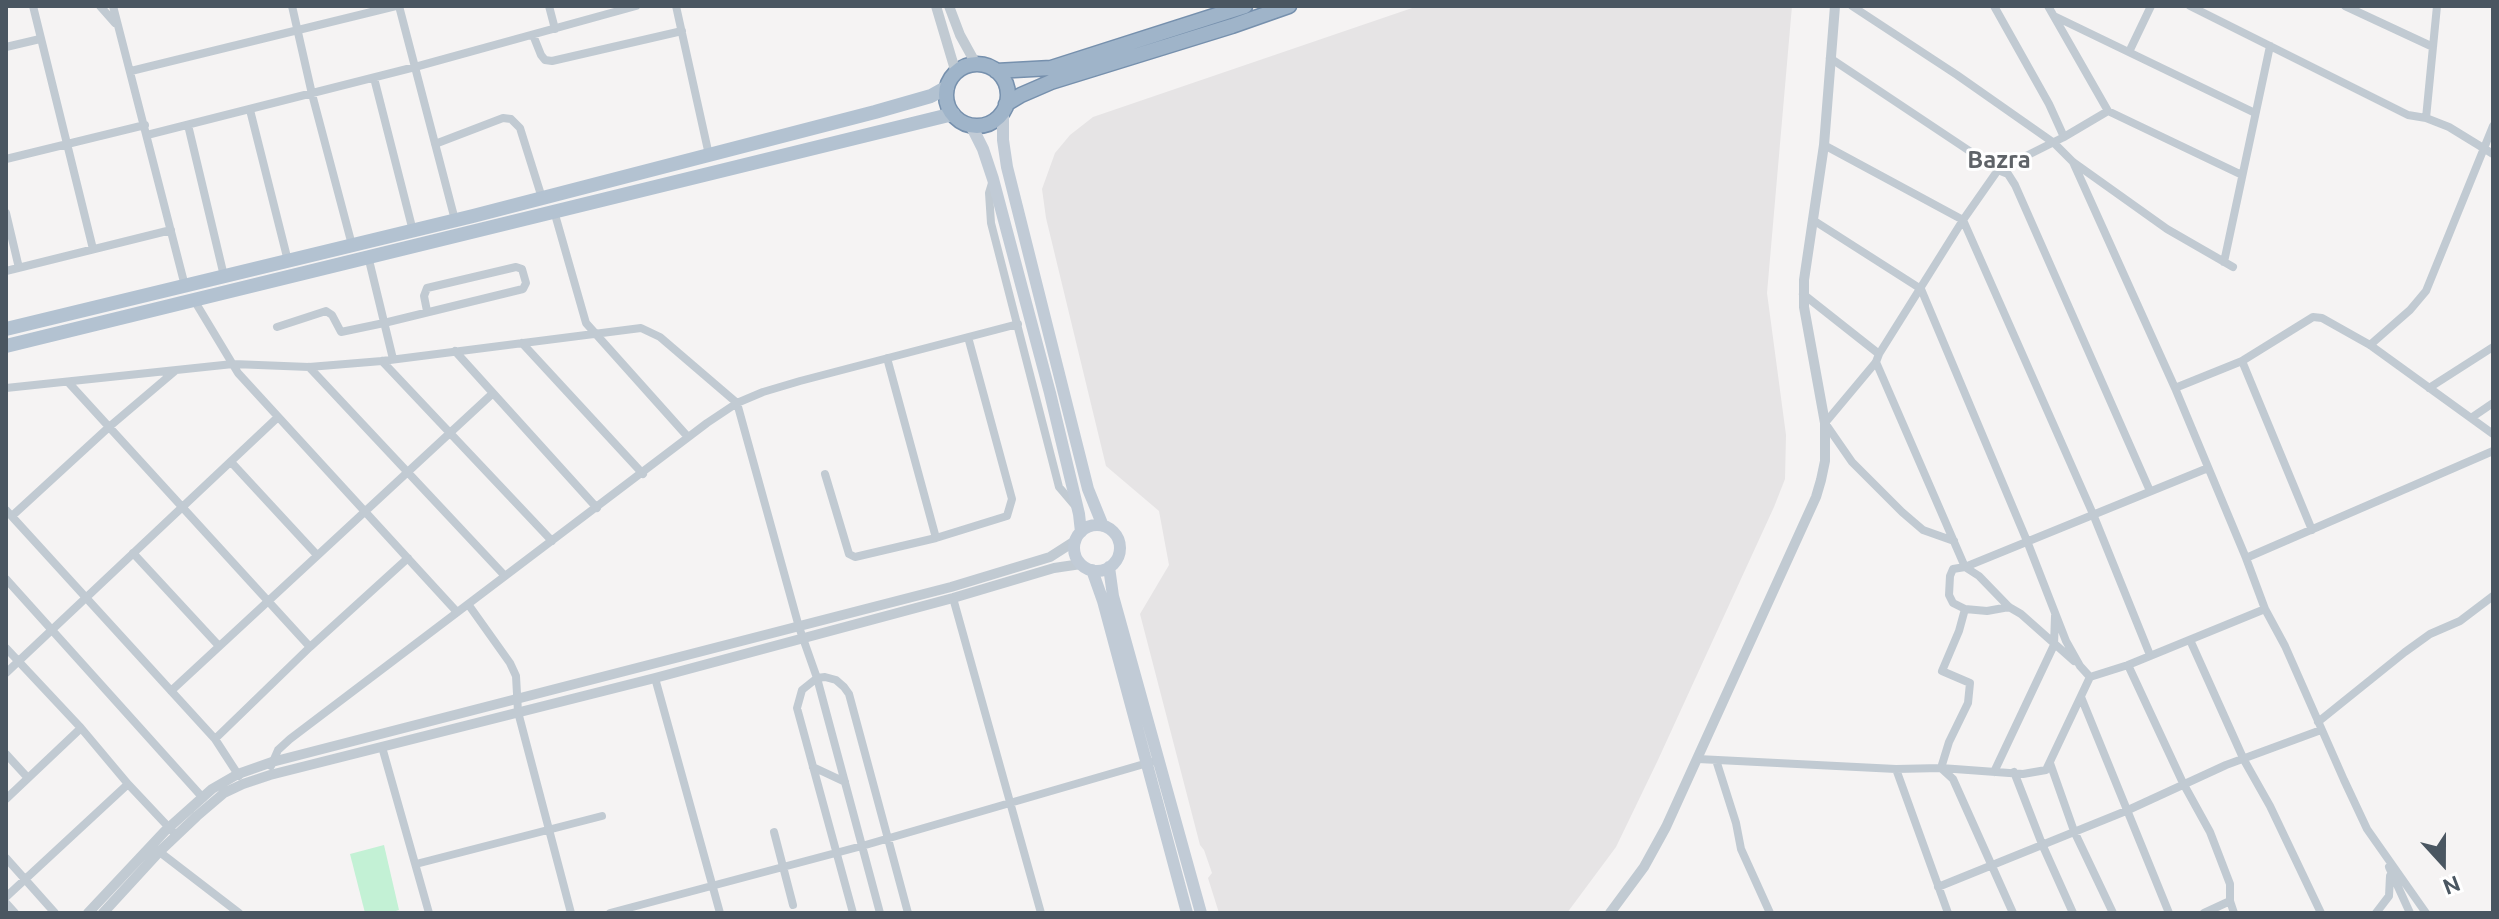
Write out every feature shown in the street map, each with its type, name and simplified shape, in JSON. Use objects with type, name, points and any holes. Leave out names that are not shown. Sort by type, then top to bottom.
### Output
[{"type":"highway","points":[[996,71],[1051,68],[1245,6]]},
{"type":"highway","points":[[1004,108],[1007,86],[990,67],[969,65],[956,73],[947,87],[948,106],[962,122],[989,124],[1021,95],[1051,82],[1289,6]]},
{"type":"main road","points":[[6,329],[542,198],[875,112],[931,96],[947,87]]},
{"type":"main road","points":[[1004,108],[1003,140],[1007,167],[1088,489],[1103,526]]},
{"type":"main road","points":[[6,346],[953,114]]},
{"type":"main road","points":[[971,125],[993,179],[1078,508],[1075,553],[1086,567],[1103,601],[1201,913]]},
{"type":"main road","points":[[1078,536],[1091,526],[1103,526],[1116,534],[1120,546],[1118,559],[1109,567],[1086,567]]},
{"type":"main road","points":[[1109,567],[1113,596],[1187,913]]},
{"type":"street","points":[[33,6],[93,249]]},
{"type":"street","points":[[100,6],[117,25]]},
{"type":"street","points":[[113,6],[185,286]]},
{"type":"street","points":[[292,6],[352,245]]},
{"type":"street","points":[[131,71],[397,6],[455,220]]},
{"type":"street","points":[[549,6],[555,29]]},
{"type":"street","points":[[147,135],[374,78],[636,6]]},
{"type":"street","points":[[676,6],[709,155]]},
{"type":"street","points":[[936,6],[956,73]]},
{"type":"street","points":[[949,6],[976,64]]},
{"type":"street","points":[[1610,913],[1655,848],[1698,759],[1816,497],[1825,461],[1825,423],[1803,294],[1824,145],[1835,6]]},
{"type":"street","points":[[1852,6],[2054,143],[2073,162],[2167,229],[2228,265],[2242,175],[2270,46]]},
{"type":"street","points":[[1994,6],[2064,137]]},
{"type":"street","points":[[2048,6],[2108,111],[2242,175]]},
{"type":"street","points":[[2129,52],[2151,6]]},
{"type":"street","points":[[2190,6],[2408,115],[2449,127],[2493,154]]},
{"type":"street","points":[[2345,6],[2433,47]]},
{"type":"street","points":[[2426,118],[2437,6]]},
{"type":"street","points":[[2054,15],[2255,113]]},
{"type":"street","points":[[533,35],[545,60],[552,61],[682,31]]},
{"type":"street","points":[[6,47],[40,39]]},
{"type":"street","points":[[1830,58],[2008,174],[2150,491]]},
{"type":"street","points":[[374,78],[413,231]]},
{"type":"street","points":[[250,110],[288,261]]},
{"type":"street","points":[[1825,423],[1877,358],[1998,170],[2054,143],[2108,111]]},
{"type":"street","points":[[435,144],[503,118],[511,119],[520,128],[542,198]]},
{"type":"street","points":[[6,159],[145,125]]},
{"type":"street","points":[[188,125],[224,276]]},
{"type":"street","points":[[2370,345],[2410,310],[2426,291],[2493,126]]},
{"type":"street","points":[[1824,145],[1963,220],[2093,514],[2150,655]]},
{"type":"street","points":[[2073,162],[2175,388],[2265,609],[2285,646],[2367,829],[2426,913]]},
{"type":"street","points":[[993,179],[989,193],[991,223],[1059,487],[1078,508]]},
{"type":"street","points":[[554,211],[586,323],[688,437]]},
{"type":"street","points":[[6,213],[19,268]]},
{"type":"street","points":[[1813,220],[1921,289],[2066,641],[2080,666]]},
{"type":"street","points":[[6,271],[171,230]]},
{"type":"street","points":[[368,256],[393,359]]},
{"type":"street","points":[[277,327],[326,311],[332,315],[341,332],[384,323],[523,289],[526,283],[522,269],[516,267],[430,287],[425,292],[427,311]]},
{"type":"street","points":[[1803,294],[1877,358],[1965,567],[1979,576],[2009,607],[2021,614],[2090,677]]},
{"type":"street","points":[[194,299],[238,373],[457,612]]},
{"type":"street","points":[[2175,388],[2242,361],[2313,317],[2322,318],[2370,345],[2493,434]]},
{"type":"street","points":[[270,775],[278,750],[290,739],[737,403],[775,388],[1018,324]]},
{"type":"street","points":[[6,388],[233,364],[309,367],[382,361],[594,333],[641,328],[650,330],[737,403],[801,633],[817,678],[880,913]]},
{"type":"street","points":[[825,474],[849,554],[862,558],[1007,516],[1012,499],[968,337]]},
{"type":"street","points":[[522,343],[643,474]]},
{"type":"street","points":[[2429,388],[2493,347]]},
{"type":"street","points":[[455,351],[597,508]]},
{"type":"street","points":[[887,358],[936,538]]},
{"type":"street","points":[[382,361],[552,541]]},
{"type":"street","points":[[2242,361],[2312,530]]},
{"type":"street","points":[[309,367],[505,576]]},
{"type":"street","points":[[176,371],[9,513],[215,739],[240,779]]},
{"type":"street","points":[[68,382],[310,647]]},
{"type":"street","points":[[171,691],[492,394]]},
{"type":"street","points":[[2471,418],[2493,403]]},
{"type":"street","points":[[6,673],[278,417]]},
{"type":"street","points":[[1825,423],[1852,462],[1902,512],[1923,530],[1954,541]]},
{"type":"street","points":[[2246,558],[2493,451]]},
{"type":"street","points":[[231,462],[317,555]]},
{"type":"street","points":[[2009,607],[1987,611],[1965,609],[1953,603],[1949,595],[1953,569],[1965,567],[2208,468]]},
{"type":"street","points":[[173,831],[240,779],[270,775],[655,678],[1044,560],[1061,552],[1078,536]]},
{"type":"street","points":[[133,553],[219,646]]},
{"type":"street","points":[[215,739],[408,558]]},
{"type":"street","points":[[88,913],[212,789],[272,762],[518,699],[953,598],[1054,568],[1086,567]]},
{"type":"street","points":[[6,579],[203,798]]},
{"type":"street","points":[[1938,887],[2126,811],[2183,783],[2320,726],[2382,668],[2438,630],[2460,621],[2493,596]]},
{"type":"street","points":[[953,598],[1041,913]]},
{"type":"street","points":[[468,604],[510,663],[517,684],[518,712],[571,913]]},
{"type":"street","points":[[1941,768],[1949,742],[1968,703],[1970,683],[1942,671],[1965,609]]},
{"type":"street","points":[[1698,759],[2037,773],[2046,770],[2050,763],[2090,677],[2128,665],[2265,609]]},
{"type":"street","points":[[1994,772],[2054,645],[2055,611]]},
{"type":"street","points":[[2190,640],[2244,760],[2270,806],[2321,913]]},
{"type":"street","points":[[6,648],[173,831]]},
{"type":"street","points":[[2128,665],[2183,783],[2210,832],[2230,884],[2234,913]]},
{"type":"street","points":[[853,913],[797,708],[802,690],[817,678],[831,677],[849,694],[908,913]]},
{"type":"street","points":[[655,678],[720,913]]},
{"type":"street","points":[[2081,697],[2169,913]]},
{"type":"street","points":[[6,799],[81,728]]},
{"type":"street","points":[[382,747],[429,913]]},
{"type":"street","points":[[6,754],[28,778]]},
{"type":"street","points":[[1716,760],[1741,849],[1770,913]]},
{"type":"street","points":[[610,913],[862,846],[1154,762]]},
{"type":"street","points":[[2050,763],[2074,831],[2113,913]]},
{"type":"street","points":[[813,767],[845,783]]},
{"type":"street","points":[[1941,768],[1953,779],[2013,913]]},
{"type":"street","points":[[1896,769],[1948,913]]},
{"type":"street","points":[[2014,772],[2073,913]]},
{"type":"street","points":[[15,913],[6,900],[128,784]]},
{"type":"street","points":[[416,864],[602,816]]},
{"type":"street","points":[[774,832],[793,905]]},
{"type":"street","points":[[103,913],[155,849]]},
{"type":"street","points":[[155,849],[239,913]]},
{"type":"street","points":[[2376,913],[2389,896],[2391,885],[2384,856]]},
{"type":"street","points":[[2384,856],[2410,913]]},
{"type":"street","points":[[6,858],[55,913]]},
{"type":"street","points":[[2204,913],[2230,901]]},
{"type":"shaded area","points":[[1418,6],[1792,6],[1767,293],[1786,435],[1785,479],[1616,847],[1567,913],[1219,913],[1208,878],[1212,873],[1200,845],[1140,614],[1169,565],[1159,511],[1106,466],[1046,218],[1042,189],[1055,153],[1070,135],[1093,117]]},
{"type":"green space","points":[[384,845],[399,910],[365,913],[350,854]]},
{"type":"district","name":"Bazra","points":[[1999,160]]}]
